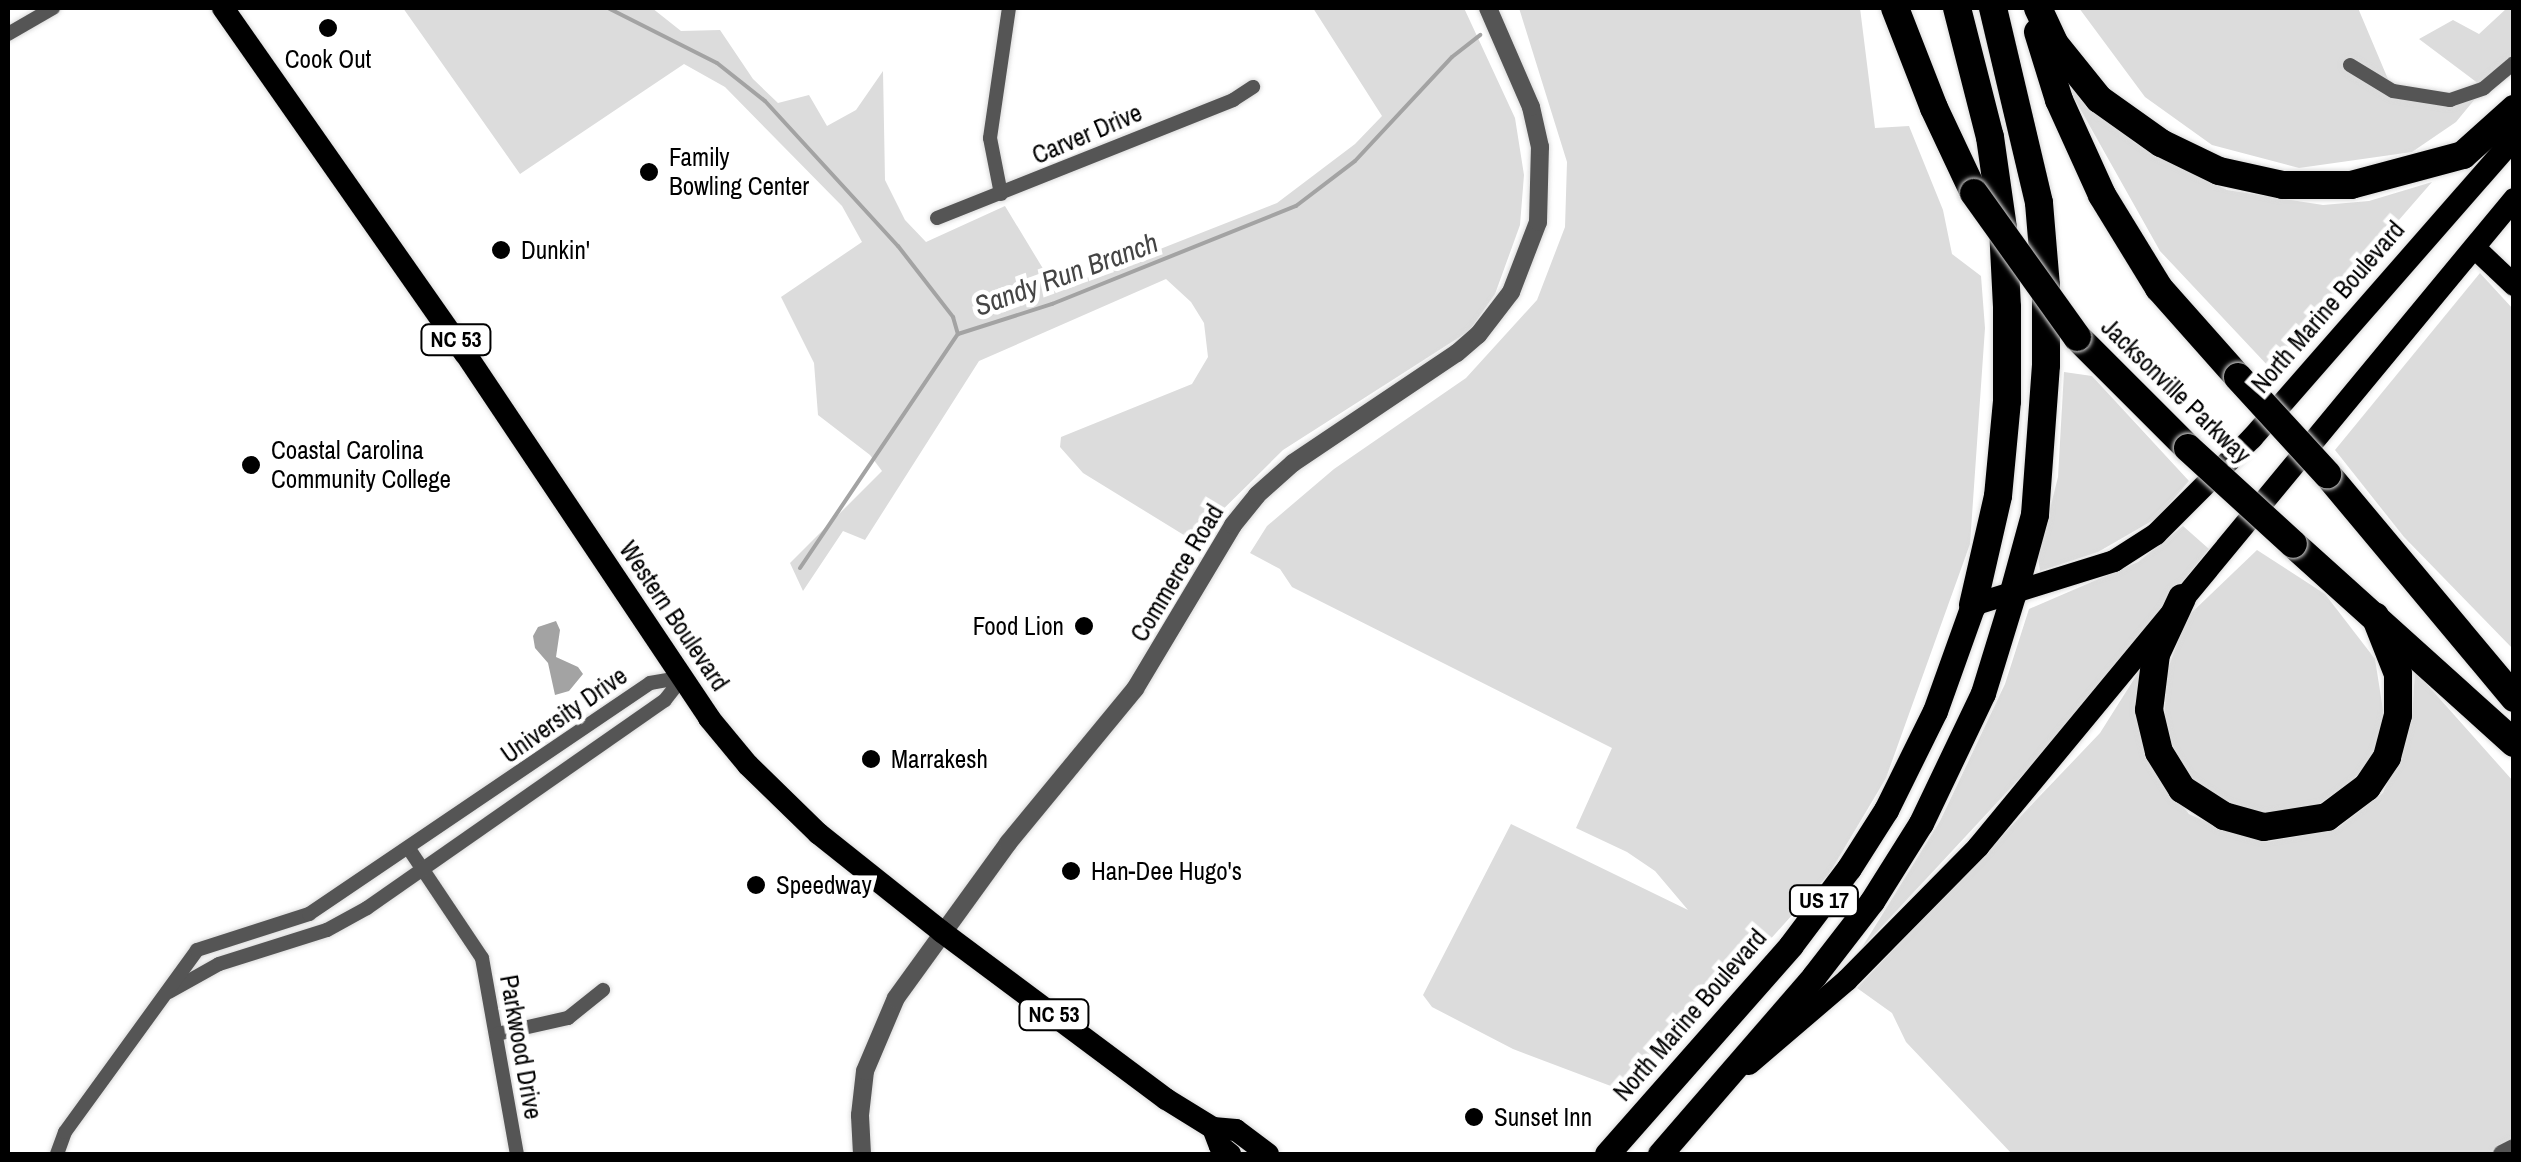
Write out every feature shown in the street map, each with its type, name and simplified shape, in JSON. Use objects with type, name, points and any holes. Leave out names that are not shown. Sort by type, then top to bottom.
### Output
[{"type":"highway","name":"Jacksonville Parkway","points":[[1895,8],[1934,108],[1974,193],[2077,337],[2188,448],[2514,743]]},
{"type":"highway","name":"US 17","points":[[1957,8],[1990,137],[2003,228],[2007,308],[2007,401],[1998,496],[1973,605]]},
{"type":"highway","name":"US 17","points":[[1668,1152],[1708,1099],[1814,976],[1872,900],[1921,823],[1983,692],[2036,515],[2046,365],[2046,286],[2039,204],[1993,8]]},
{"type":"highway","name":"Jacksonville Parkway","points":[[2034,8],[2059,100],[2102,196],[2159,288],[2327,474],[2514,698]]},
{"type":"highway","points":[[2034,8],[2054,43],[2099,99],[2161,143],[2219,172],[2267,182],[2351,186],[2463,155],[2514,110]]},
{"type":"highway","points":[[2182,598],[2156,654],[2149,710],[2158,752],[2182,789],[2224,816],[2264,827],[2326,817],[2367,787],[2387,757],[2398,716],[2398,674],[2376,616]]},
{"type":"highway","name":"North Marine Boulevard","points":[[1608,1154],[1791,945],[1848,868],[1886,810],[1935,711],[1973,605]]},
{"type":"main road","name":"Western Boulevard","points":[[223,8],[465,352],[683,677],[753,770],[820,834],[942,932],[1166,1098],[1213,1128],[1236,1130],[1268,1154]]},
{"type":"main road","name":"North Marine Boulevard","points":[[1973,605],[2114,561],[2156,534],[2252,438],[2514,139]]},
{"type":"main road","points":[[1708,1099],[1847,980],[1956,870],[2514,199]]},
{"type":"main road","points":[[2476,249],[2514,285]]},
{"type":"main road","name":"Western Boulevard","points":[[1213,1128],[1220,1146],[1230,1154]]},
{"type":"street","points":[[8,34],[52,8]]},
{"type":"street","points":[[1001,194],[990,138],[1009,8]]},
{"type":"street","name":"Commerce Road","points":[[862,1154],[861,1101],[870,1053],[896,998],[1008,842],[1135,689],[1233,525],[1257,494],[1293,463],[1457,353],[1478,335],[1510,292],[1538,222],[1540,146],[1532,108],[1488,8]]},
{"type":"street","points":[[2350,65],[2392,91],[2450,100],[2484,88],[2514,63]]},
{"type":"street","name":"Carver Drive","points":[[937,218],[1233,100],[1253,88]]},
{"type":"street","name":"University Drive","points":[[57,1154],[65,1132],[197,950],[310,914],[650,683],[683,677]]},
{"type":"street","name":"University Drive","points":[[166,994],[219,964],[328,930],[665,700],[683,677]]},
{"type":"street","name":"Parkwood Drive","points":[[409,848],[482,958],[518,1154]]},
{"type":"street","points":[[497,1034],[568,1018],[602,990]]},
{"type":"street","points":[[2502,1154],[2514,1148]]},
{"type":"shaded area","points":[[403,8],[652,8],[681,31],[720,30],[753,79],[778,103],[809,95],[827,126],[856,110],[883,71],[885,180],[905,220],[926,242],[1005,206],[1056,290],[1277,203],[1355,144],[1382,116],[1313,8],[1464,8],[1515,118],[1524,175],[1520,225],[1495,294],[1469,331],[1283,450],[1192,540],[1083,473],[1060,447],[1061,437],[1192,384],[1208,357],[1204,323],[1191,302],[1166,279],[979,361],[865,540],[843,531],[803,591],[790,563],[882,471],[870,455],[818,415],[814,363],[781,297],[862,242],[842,206],[725,87],[684,64],[520,174]]},
{"type":"shaded area","points":[[1519,8],[1860,8],[1875,128],[1909,126],[1943,210],[1952,254],[1981,276],[1985,328],[1970,544],[1886,778],[1829,874],[1642,1082],[1624,1091],[1513,1049],[1432,1007],[1423,995],[1511,824],[1688,910],[1655,871],[1627,852],[1576,828],[1612,748],[1292,587],[1280,569],[1250,553],[1267,526],[1334,469],[1466,378],[1537,300],[1565,227],[1567,162]]},
{"type":"shaded area","points":[[2079,8],[2358,8],[2393,91],[2450,100],[2483,87],[2419,39],[2453,20],[2479,34],[2507,8],[2513,8],[2513,63],[2484,88],[2456,122],[2412,152],[2299,168],[2212,145],[2145,97]]},
{"type":"shaded area","points":[[2060,73],[2135,143],[2227,190],[2323,205],[2369,201],[2432,182],[2270,368],[2160,251]]},
{"type":"shaded area","points":[[2480,273],[2513,309],[2513,649],[2404,537],[2335,450]]},
{"type":"shaded area","points":[[2064,372],[2092,376],[2189,481],[2157,518],[2098,552],[2040,571],[2038,557],[2058,477]]},
{"type":"shaded area","points":[[2183,526],[2209,549],[2058,737],[1861,949],[1940,821],[2005,684],[2029,609],[2138,562]]},
{"type":"shaded area","points":[[2257,550],[2325,594],[2375,659],[2385,723],[2366,771],[2315,807],[2256,818],[2216,799],[2184,772],[2164,725],[2167,672],[2186,618]]},
{"type":"shaded area","points":[[556,621],[560,630],[556,657],[578,667],[583,674],[569,691],[555,695],[548,663],[535,648],[533,636],[538,627]]},
{"type":"shaded area","points":[[2141,668],[2140,717],[2145,757],[2189,814],[2229,832],[2267,842],[2336,829],[2383,793],[2412,721],[2415,671],[2513,781],[2513,1154],[2012,1154],[1906,1042],[1892,1013],[1857,988],[2100,733]]},
{"type":"waterway","name":"Sandy Run Branch","points":[[608,8],[717,63],[765,101],[898,246],[953,317],[958,334]]},
{"type":"waterway","name":"Sandy Run Branch","points":[[958,334],[1052,304],[1296,206],[1355,161],[1452,57],[1480,35]]},
{"type":"waterway","points":[[800,568],[958,334]]},
{"type":"place","name":"Cook Out","points":[[328,28]]},
{"type":"place","name":"Family Bowling Center","points":[[649,172]]},
{"type":"place","name":"Dunkin'","points":[[501,250]]},
{"type":"place","name":"Coastal Carolina Community College","points":[[251,465]]},
{"type":"place","name":"Food Lion","points":[[1084,626]]},
{"type":"place","name":"Marrakesh","points":[[871,759]]},
{"type":"place","name":"Han-Dee Hugo's","points":[[1071,871]]},
{"type":"place","name":"Speedway","points":[[756,885]]},
{"type":"place","name":"Sunset Inn","points":[[1474,1117]]}]
